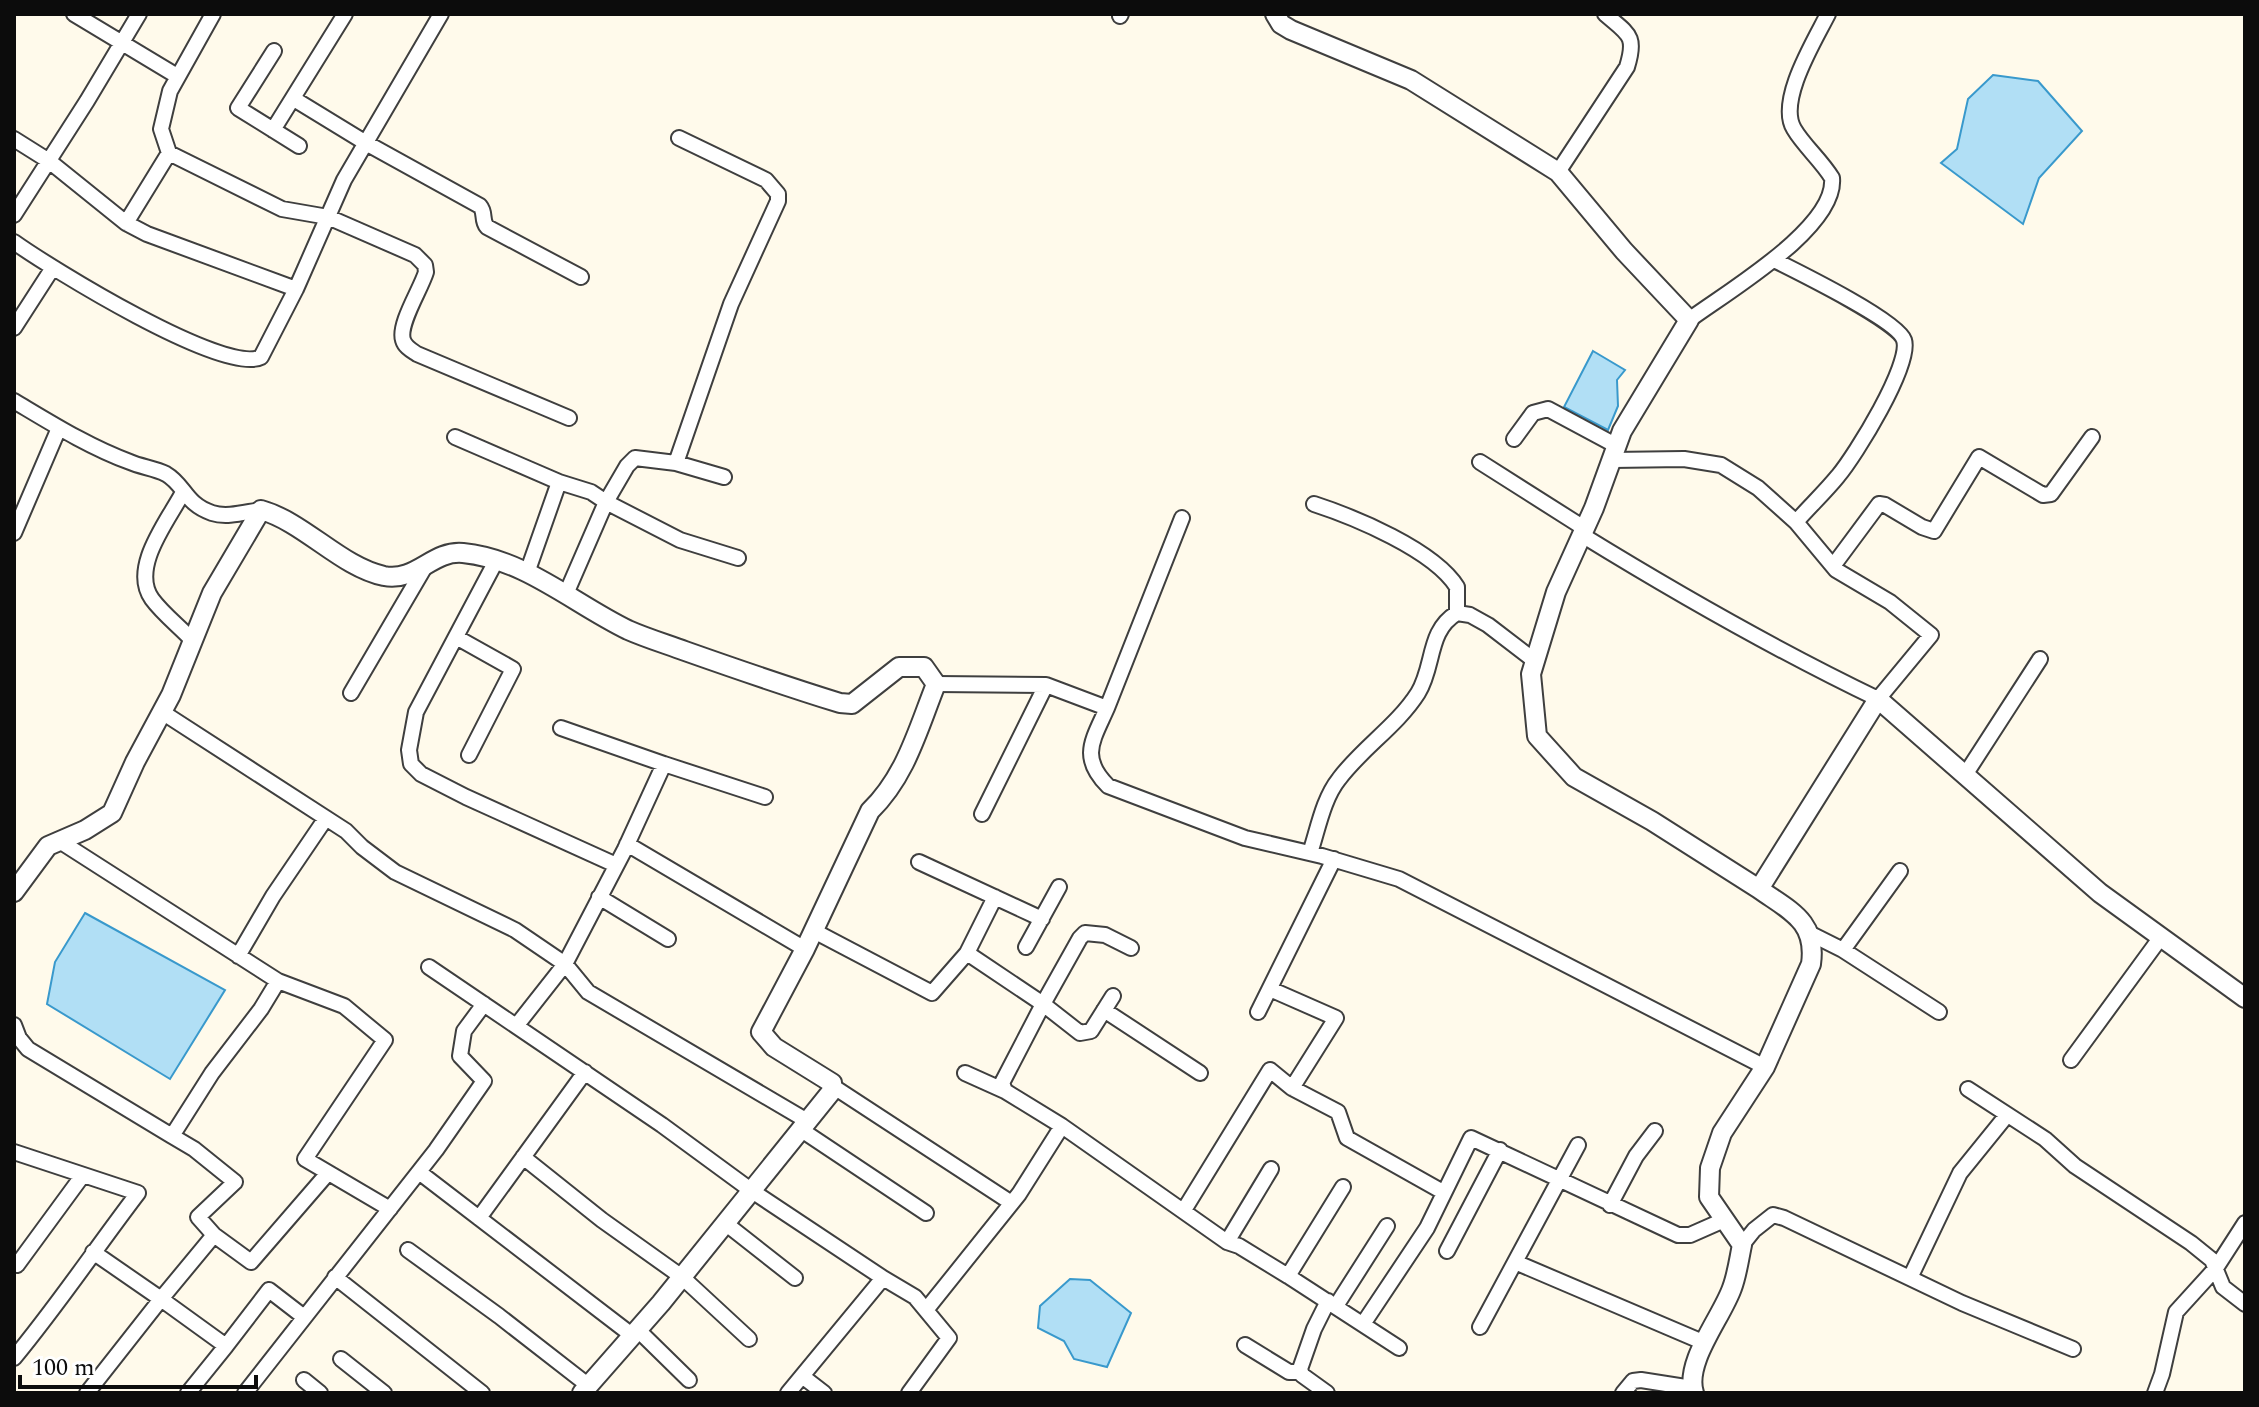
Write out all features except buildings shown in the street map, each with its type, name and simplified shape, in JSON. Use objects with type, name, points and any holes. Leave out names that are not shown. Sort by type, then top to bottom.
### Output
[{"type":"street","points":[[74,14],[177,76]]},
{"type":"street","points":[[14,215],[139,14]]},
{"type":"street","points":[[213,14],[177,76],[163,114],[161,129],[169,153],[282,209],[328,217],[415,255],[425,265],[421,287],[403,325],[405,345],[417,354],[569,418]]},
{"type":"street","points":[[273,130],[345,14]]},
{"type":"street","points":[[14,242],[52,269],[153,325],[249,361],[261,357],[296,289],[344,180],[441,14]]},
{"type":"street","points":[[1275,14],[1281,24],[1291,30],[1411,80],[1558,172],[1624,251],[1689,320]]},
{"type":"street","points":[[1558,172],[1627,67],[1632,40],[1605,14]]},
{"type":"street","points":[[1742,1245],[1709,1197],[1710,1168],[1722,1133],[1765,1067],[1811,964],[1811,934],[1802,919],[1759,889],[1652,821],[1574,777],[1537,736],[1531,674],[1556,592],[1582,535],[1622,431],[1689,320],[1774,260],[1800,237],[1818,215],[1833,186],[1832,178],[1819,158],[1793,128],[1788,112],[1804,63],[1828,14]]},
{"type":"street","points":[[274,51],[238,106],[240,111],[299,146]]},
{"type":"street","points":[[294,99],[480,206],[485,213],[487,227],[581,277]]},
{"type":"street","points":[[676,463],[731,304],[778,201],[778,194],[766,180],[679,138]]},
{"type":"street","points":[[14,139],[49,161],[126,223],[147,234],[296,289]]},
{"type":"street","points":[[126,223],[169,153]]},
{"type":"street","points":[[1774,260],[1890,324],[1904,340],[1905,352],[1892,386],[1861,445],[1838,476],[1796,522]]},
{"type":"street","points":[[14,328],[52,269]]},
{"type":"street","points":[[14,401],[59,428],[130,463],[162,472],[181,487],[182,494],[151,550],[145,571],[145,586],[153,601],[193,641]]},
{"type":"street","points":[[1514,439],[1533,413],[1548,409],[1614,453],[1721,465],[1758,488],[1796,522],[1833,566],[1890,602],[1931,635],[1878,699],[1759,889]]},
{"type":"street","points":[[14,533],[59,428]]},
{"type":"street","points":[[455,437],[559,482],[591,492],[680,540],[738,558]]},
{"type":"street","points":[[1833,566],[1879,504],[1934,531],[1979,457],[2043,495],[2051,494],[2092,437]]},
{"type":"street","points":[[566,594],[606,502],[635,458],[676,463],[724,477]]},
{"type":"street","points":[[1480,462],[1584,528],[1582,535]]},
{"type":"street","points":[[527,573],[559,482]]},
{"type":"street","points":[[182,494],[202,509],[215,514],[261,510],[382,576],[405,577],[440,556],[462,553],[496,561],[527,573],[628,630],[840,703],[852,704],[899,667],[924,667],[936,684]]},
{"type":"street","points":[[1310,853],[1338,780],[1419,692],[1440,628],[1457,613],[1457,587],[1436,566],[1404,543],[1314,504]]},
{"type":"street","points":[[14,892],[20,871],[48,846],[85,830],[112,813],[162,712],[212,593],[261,510]]},
{"type":"street","points":[[1182,518],[1090,756],[1095,773],[1108,786],[1245,838],[1334,859],[1399,879],[1765,1067]]},
{"type":"street","points":[[1582,535],[1704,607],[1818,670],[1878,699],[2100,893],[2245,998]]},
{"type":"street","points":[[496,561],[416,712],[409,750],[411,764],[421,774],[466,797],[616,865]]},
{"type":"street","points":[[351,693],[426,565]]},
{"type":"street","points":[[1457,613],[1470,615],[1488,625],[1535,661]]},
{"type":"street","points":[[456,637],[513,669],[469,755]]},
{"type":"street","points":[[1965,775],[2040,659]]},
{"type":"street","points":[[936,684],[1046,685],[1107,708]]},
{"type":"street","points":[[936,684],[900,776],[887,795],[870,811],[814,931],[761,1032],[774,1047],[818,1073],[834,1087],[1010,1202]]},
{"type":"street","points":[[982,814],[1046,685]]},
{"type":"street","points":[[162,712],[346,831],[395,872],[515,930],[565,964],[588,992],[806,1127],[926,1213]]},
{"type":"street","points":[[561,728],[765,797]]},
{"type":"street","points":[[517,1025],[565,964],[664,764]]},
{"type":"street","points":[[238,956],[273,896],[326,818]]},
{"type":"street","points":[[58,840],[278,981],[344,1006],[385,1040],[305,1159],[390,1209]]},
{"type":"street","points":[[627,844],[805,949]]},
{"type":"street","points":[[1258,1012],[1334,859]]},
{"type":"street","points":[[919,862],[1042,919]]},
{"type":"street","points":[[1843,950],[1900,871]]},
{"type":"street","points":[[1026,947],[1059,887]]},
{"type":"street","points":[[599,897],[668,939]]},
{"type":"street","points":[[814,931],[932,993],[967,953],[995,897]]},
{"type":"street","points":[[1005,1091],[1002,1083],[1085,933],[1105,935],[1131,948]]},
{"type":"street","points":[[1811,934],[1843,950],[1939,1012]]},
{"type":"street","points":[[2071,1060],[2161,937]]},
{"type":"street","points":[[967,953],[1080,1033],[1091,1031],[1113,996]]},
{"type":"street","points":[[429,967],[585,1072],[752,1191],[915,1297],[949,1338],[909,1393]]},
{"type":"street","points":[[172,1136],[212,1073],[261,1009],[278,981]]},
{"type":"street","points":[[1270,989],[1336,1018],[1292,1088]]},
{"type":"street","points":[[245,1393],[419,1172],[484,1081],[460,1056],[464,1031],[484,1004]]},
{"type":"street","points":[[1104,1010],[1200,1073]]},
{"type":"street","points":[[14,1025],[28,1049],[194,1149],[235,1182],[198,1217],[214,1235],[251,1262],[328,1173]]},
{"type":"street","points":[[1184,1210],[1270,1070],[1292,1088],[1338,1112],[1347,1138],[1443,1192]]},
{"type":"street","points":[[479,1218],[585,1072]]},
{"type":"street","points":[[965,1073],[1005,1091],[1062,1126],[1227,1242],[1288,1276],[1399,1348]]},
{"type":"street","points":[[408,1250],[585,1391],[806,1127],[834,1087]]},
{"type":"street","points":[[1968,1089],[2045,1139],[2075,1166],[2191,1243],[2212,1260],[2223,1287],[2245,1304]]},
{"type":"street","points":[[1910,1278],[1960,1173],[2007,1115]]},
{"type":"street","points":[[926,1310],[1043,1160],[1062,1126]]},
{"type":"street","points":[[1610,1205],[1636,1156],[1655,1131]]},
{"type":"street","points":[[1363,1324],[1422,1237],[1471,1138],[1678,1235],[1690,1235],[1724,1220]]},
{"type":"street","points":[[1480,1327],[1578,1145]]},
{"type":"street","points":[[1447,1251],[1500,1150]]},
{"type":"street","points":[[16,1157],[138,1193],[52,1313],[16,1350]]},
{"type":"street","points":[[523,1157],[602,1220],[682,1277],[749,1339]]},
{"type":"street","points":[[1227,1242],[1271,1169]]},
{"type":"street","points":[[419,1172],[635,1333],[689,1380]]},
{"type":"street","points":[[17,1265],[83,1175]]},
{"type":"street","points":[[1288,1276],[1343,1187]]},
{"type":"street","points":[[1623,1393],[1633,1381],[1641,1380],[1693,1390],[1695,1363],[1732,1288],[1742,1245],[1754,1230],[1773,1215],[1962,1303],[2073,1349]]},
{"type":"street","points":[[725,1223],[795,1278]]},
{"type":"street","points":[[2155,1393],[2176,1312],[2216,1268],[2245,1223]]},
{"type":"street","points":[[1301,1372],[1314,1329],[1387,1226]]},
{"type":"street","points":[[87,1393],[214,1235]]},
{"type":"street","points":[[93,1252],[226,1346]]},
{"type":"street","points":[[1515,1262],[1705,1343]]},
{"type":"street","points":[[335,1277],[482,1393]]},
{"type":"street","points":[[788,1393],[883,1278]]},
{"type":"street","points":[[188,1393],[269,1290],[304,1317]]},
{"type":"street","points":[[1245,1345],[1289,1372],[1301,1372],[1327,1393]]},
{"type":"street","points":[[341,1359],[384,1393]]},
{"type":"street","points":[[802,1376],[824,1393]]},
{"type":"street","points":[[304,1380],[320,1393]]},
{"type":"water","points":[[1993,75],[2038,81],[2082,131],[2039,178],[2023,224],[1941,163],[1957,149],[1968,99]]},
{"type":"water","points":[[1593,351],[1625,370],[1617,380],[1618,406],[1608,430],[1564,407]]},
{"type":"water","points":[[85,913],[225,990],[170,1079],[47,1004],[55,962]]},
{"type":"water","points":[[1070,1279],[1090,1280],[1131,1313],[1107,1367],[1074,1359],[1064,1341],[1038,1328],[1040,1306]]}]
